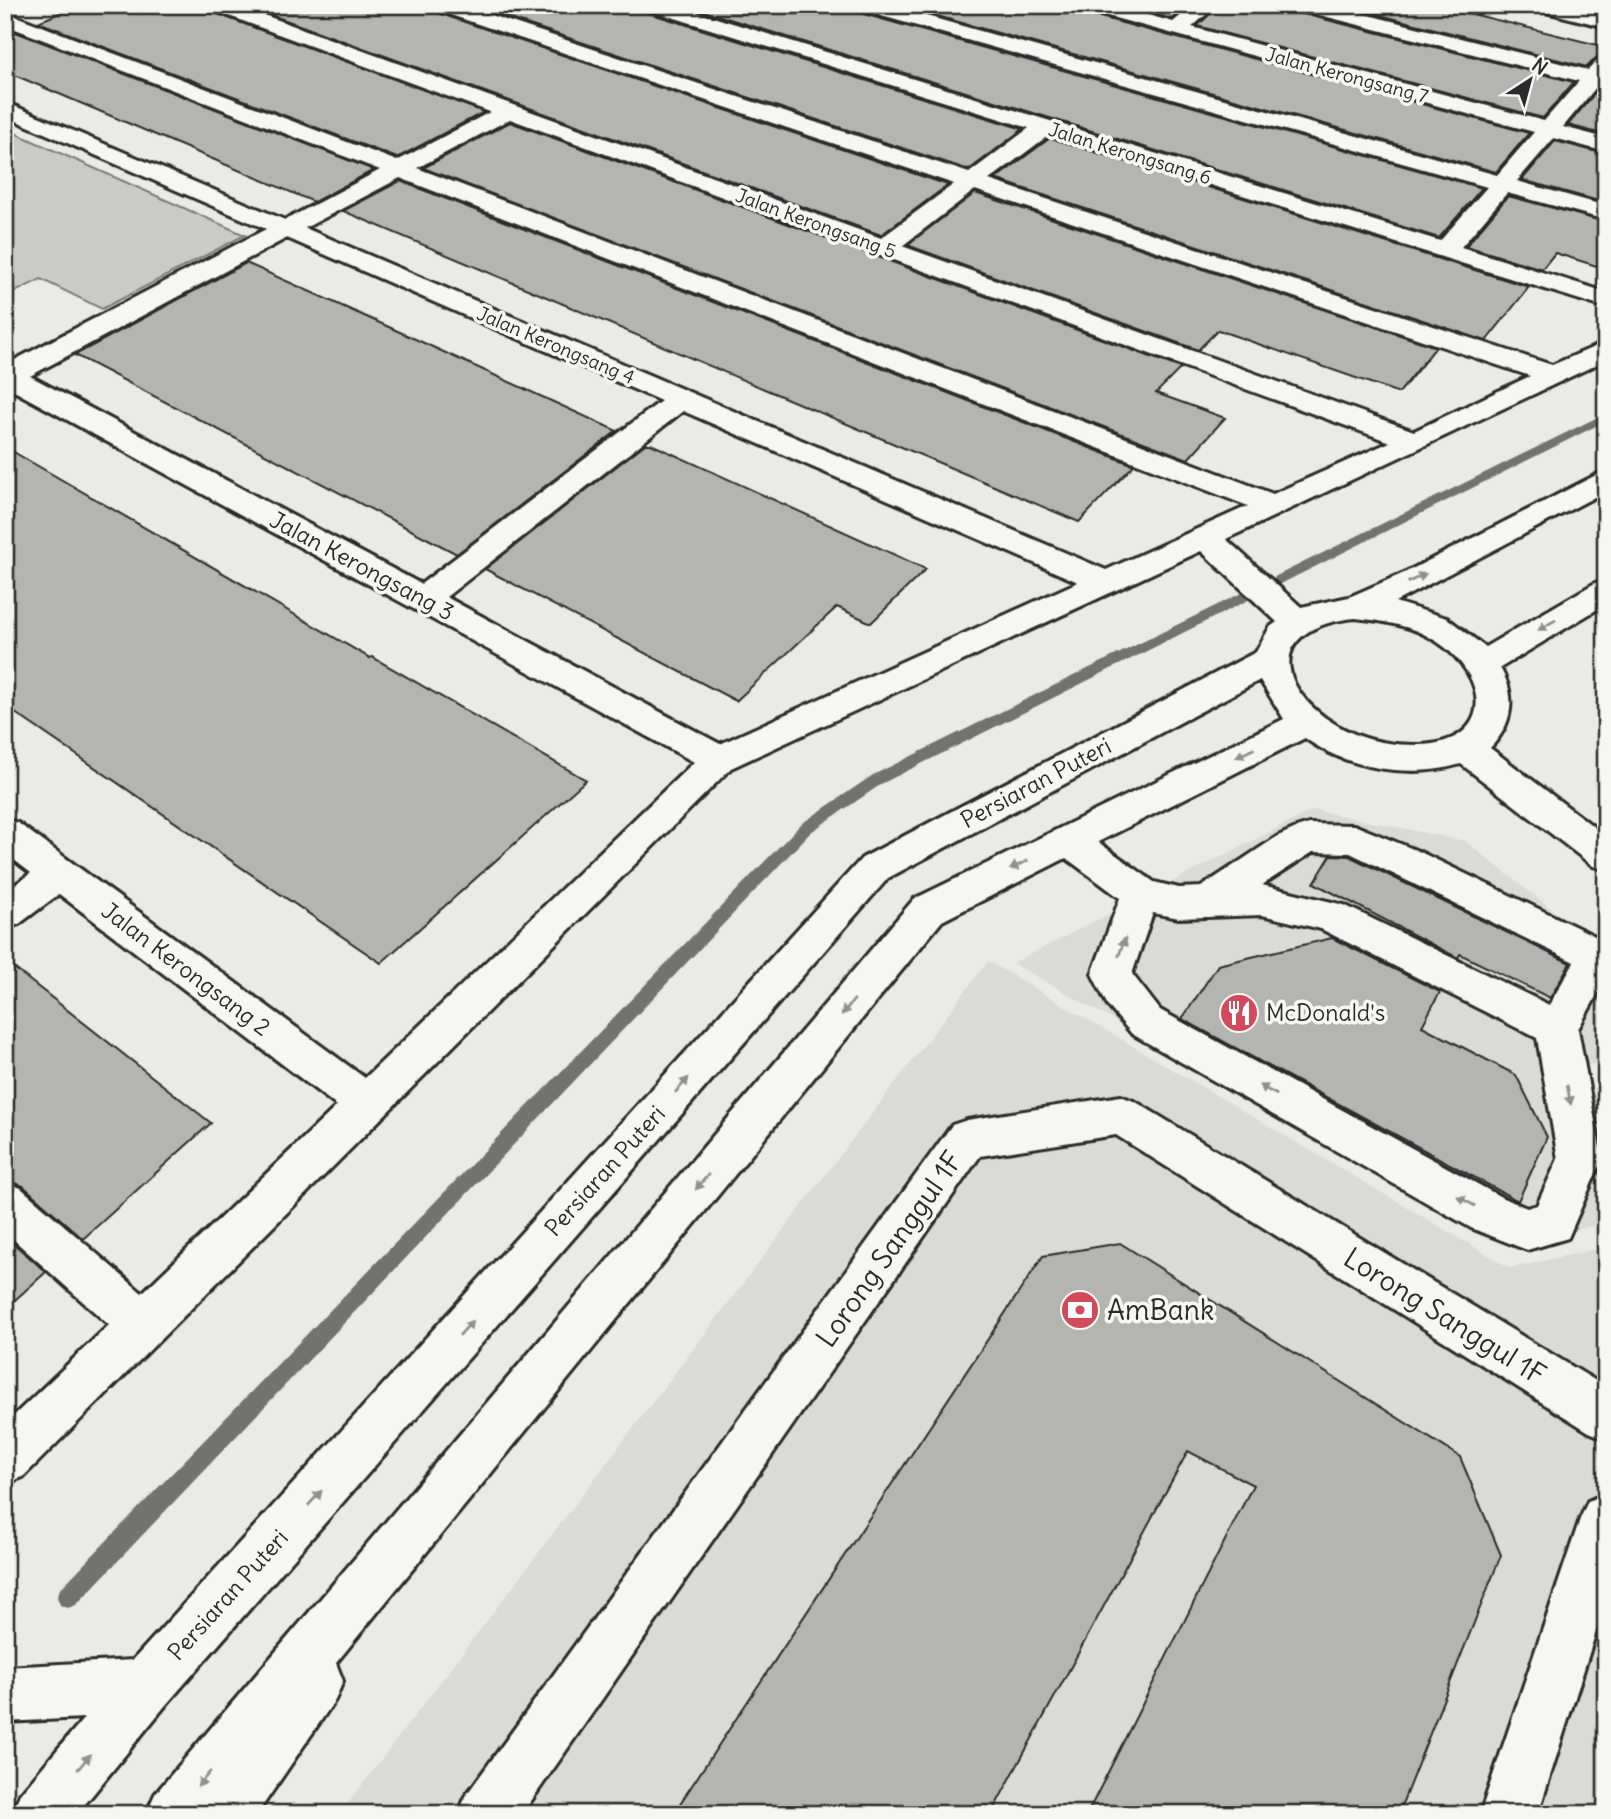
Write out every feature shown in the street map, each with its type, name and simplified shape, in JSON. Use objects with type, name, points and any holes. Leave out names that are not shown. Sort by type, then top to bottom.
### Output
[{"type":"street","name":"Jalan Kerongsang 5","points":[[217,5],[1415,441]]},
{"type":"street","points":[[440,5],[1554,375]]},
{"type":"street","name":"Jalan Kerongsang 6","points":[[653,5],[698,11],[1045,127],[1606,300]]},
{"type":"street","points":[[864,5],[1606,213]]},
{"type":"street","name":"Jalan Kerongsang 7","points":[[1089,5],[1606,145]]},
{"type":"street","points":[[1175,29],[1207,5]]},
{"type":"street","points":[[1303,5],[1601,74]]},
{"type":"street","points":[[1541,5],[1606,21]]},
{"type":"street","points":[[5,18],[1273,505]]},
{"type":"street","points":[[1445,250],[1548,130],[1601,74]]},
{"type":"street","name":"Jalan Kerongsang 4","points":[[5,108],[1106,582]]},
{"type":"street","points":[[7,376],[508,111]]},
{"type":"street","points":[[883,248],[1045,127]]},
{"type":"street","points":[[5,1459],[719,760],[1415,441],[1606,350]]},
{"type":"street","name":"Jalan Kerongsang 3","points":[[7,376],[719,760]]},
{"type":"street","points":[[423,599],[681,399]]},
{"type":"street","points":[[1355,607],[1415,580],[1606,479]]},
{"type":"street","points":[[1205,537],[1297,622]]},
{"type":"street","points":[[1482,663],[1606,590]]},
{"type":"street","points":[[1355,607],[1391,610],[1427,622],[1458,640],[1482,663],[1495,691],[1494,719],[1483,736],[1465,748],[1437,757],[1404,759],[1368,753],[1335,741],[1306,723],[1286,702],[1275,680],[1272,658],[1280,638],[1297,622],[1323,611],[1355,607]]},
{"type":"street","name":"Persiaran Puteri","points":[[40,1814],[146,1687],[875,869],[1272,658]]},
{"type":"street","points":[[175,1814],[928,910],[1306,723]]},
{"type":"street","points":[[1465,748],[1606,856]]},
{"type":"street","name":"Jalan Kerongsang 2","points":[[5,833],[368,1104]]},
{"type":"street","points":[[1141,893],[1112,974],[1122,994],[1146,1022],[1487,1213],[1527,1229],[1552,1223],[1580,1159],[1560,1057],[1558,1028],[1602,954],[1353,839],[1309,838],[1291,846],[1208,902]]},
{"type":"street","points":[[1068,841],[1141,893],[1179,903],[1262,900],[1330,916],[1558,1028]]},
{"type":"street","points":[[5,913],[59,873]]},
{"type":"street","name":"Lorong Sanggul 1F","points":[[487,1814],[967,1139],[1121,1115],[1606,1415]]},
{"type":"street","points":[[5,1203],[143,1324]]},
{"type":"street","points":[[222,1814],[483,1445]]},
{"type":"street","points":[[1509,1814],[1606,1519]]},
{"type":"street","points":[[5,1695],[146,1687]]},
{"type":"shaded area","points":[[8,130],[245,235],[102,309],[41,279],[5,297],[5,131]]},
{"type":"shaded area","points":[[1313,810],[1465,841],[1606,952],[1606,1062],[1578,1067],[1606,1114],[1606,1223],[1508,1244],[1013,963]]},
{"type":"shaded area","points":[[988,961],[1510,1268],[1606,1247],[1606,1814],[340,1814]]},
{"type":"building","points":[[79,5],[205,5],[209,11],[484,112],[397,158],[38,22]]},
{"type":"building","points":[[244,5],[428,5],[432,11],[948,185],[881,235]]},
{"type":"building","points":[[469,5],[641,5],[645,12],[1023,129],[969,170]]},
{"type":"building","points":[[684,5],[852,5],[856,12],[1482,188],[1439,238]]},
{"type":"building","points":[[898,5],[1077,5],[1081,12],[1529,133],[1496,172]]},
{"type":"building","points":[[1123,5],[1190,5],[1172,19]]},
{"type":"building","points":[[1220,5],[1291,5],[1295,12],[1574,82],[1543,118],[1197,26]]},
{"type":"building","points":[[1340,5],[1436,5],[1606,47],[1606,55],[1597,57],[1587,67]]},
{"type":"building","points":[[13,31],[374,170],[314,202],[5,71],[5,34]]},
{"type":"building","points":[[1599,88],[1606,89],[1606,135],[1568,125]]},
{"type":"building","points":[[510,122],[1181,368],[1156,393],[1225,418],[1188,459],[423,168]]},
{"type":"building","points":[[1050,138],[1529,287],[1486,341],[995,179]]},
{"type":"building","points":[[1555,141],[1606,154],[1606,203],[1522,180]]},
{"type":"building","points":[[400,181],[1134,465],[1079,522],[343,211]]},
{"type":"building","points":[[975,193],[1436,347],[1399,393],[1218,330],[1198,350],[907,245]]},
{"type":"building","points":[[1508,196],[1606,222],[1606,269],[1555,253],[1542,269],[1466,246]]},
{"type":"building","points":[[246,263],[617,431],[457,554],[75,355]]},
{"type":"building","points":[[645,444],[651,444],[926,569],[871,623],[837,607],[736,701],[485,569]]},
{"type":"building","points":[[5,447],[586,780],[381,963],[5,706]]},
{"type":"building","points":[[1331,855],[1349,856],[1570,963],[1550,998],[1460,954],[1458,958],[1314,883]]},
{"type":"building","points":[[1332,938],[1440,992],[1422,1026],[1516,1075],[1547,1137],[1518,1201],[1182,1019],[1218,965]]},
{"type":"building","points":[[5,961],[211,1123],[83,1239],[23,1186],[5,1180]]},
{"type":"building","points":[[5,1236],[46,1272],[5,1309]]},
{"type":"building","points":[[1120,1243],[1460,1457],[1501,1555],[1398,1814],[1087,1814],[1253,1485],[1188,1451],[991,1814],[673,1814],[1043,1256]]},
{"type":"waterway","points":[[68,1597],[806,828],[878,779],[1606,416]]},
{"type":"place","name":"McDonald's","points":[[1239,1013]]},
{"type":"place","name":"AmBank","points":[[1080,1310]]}]
